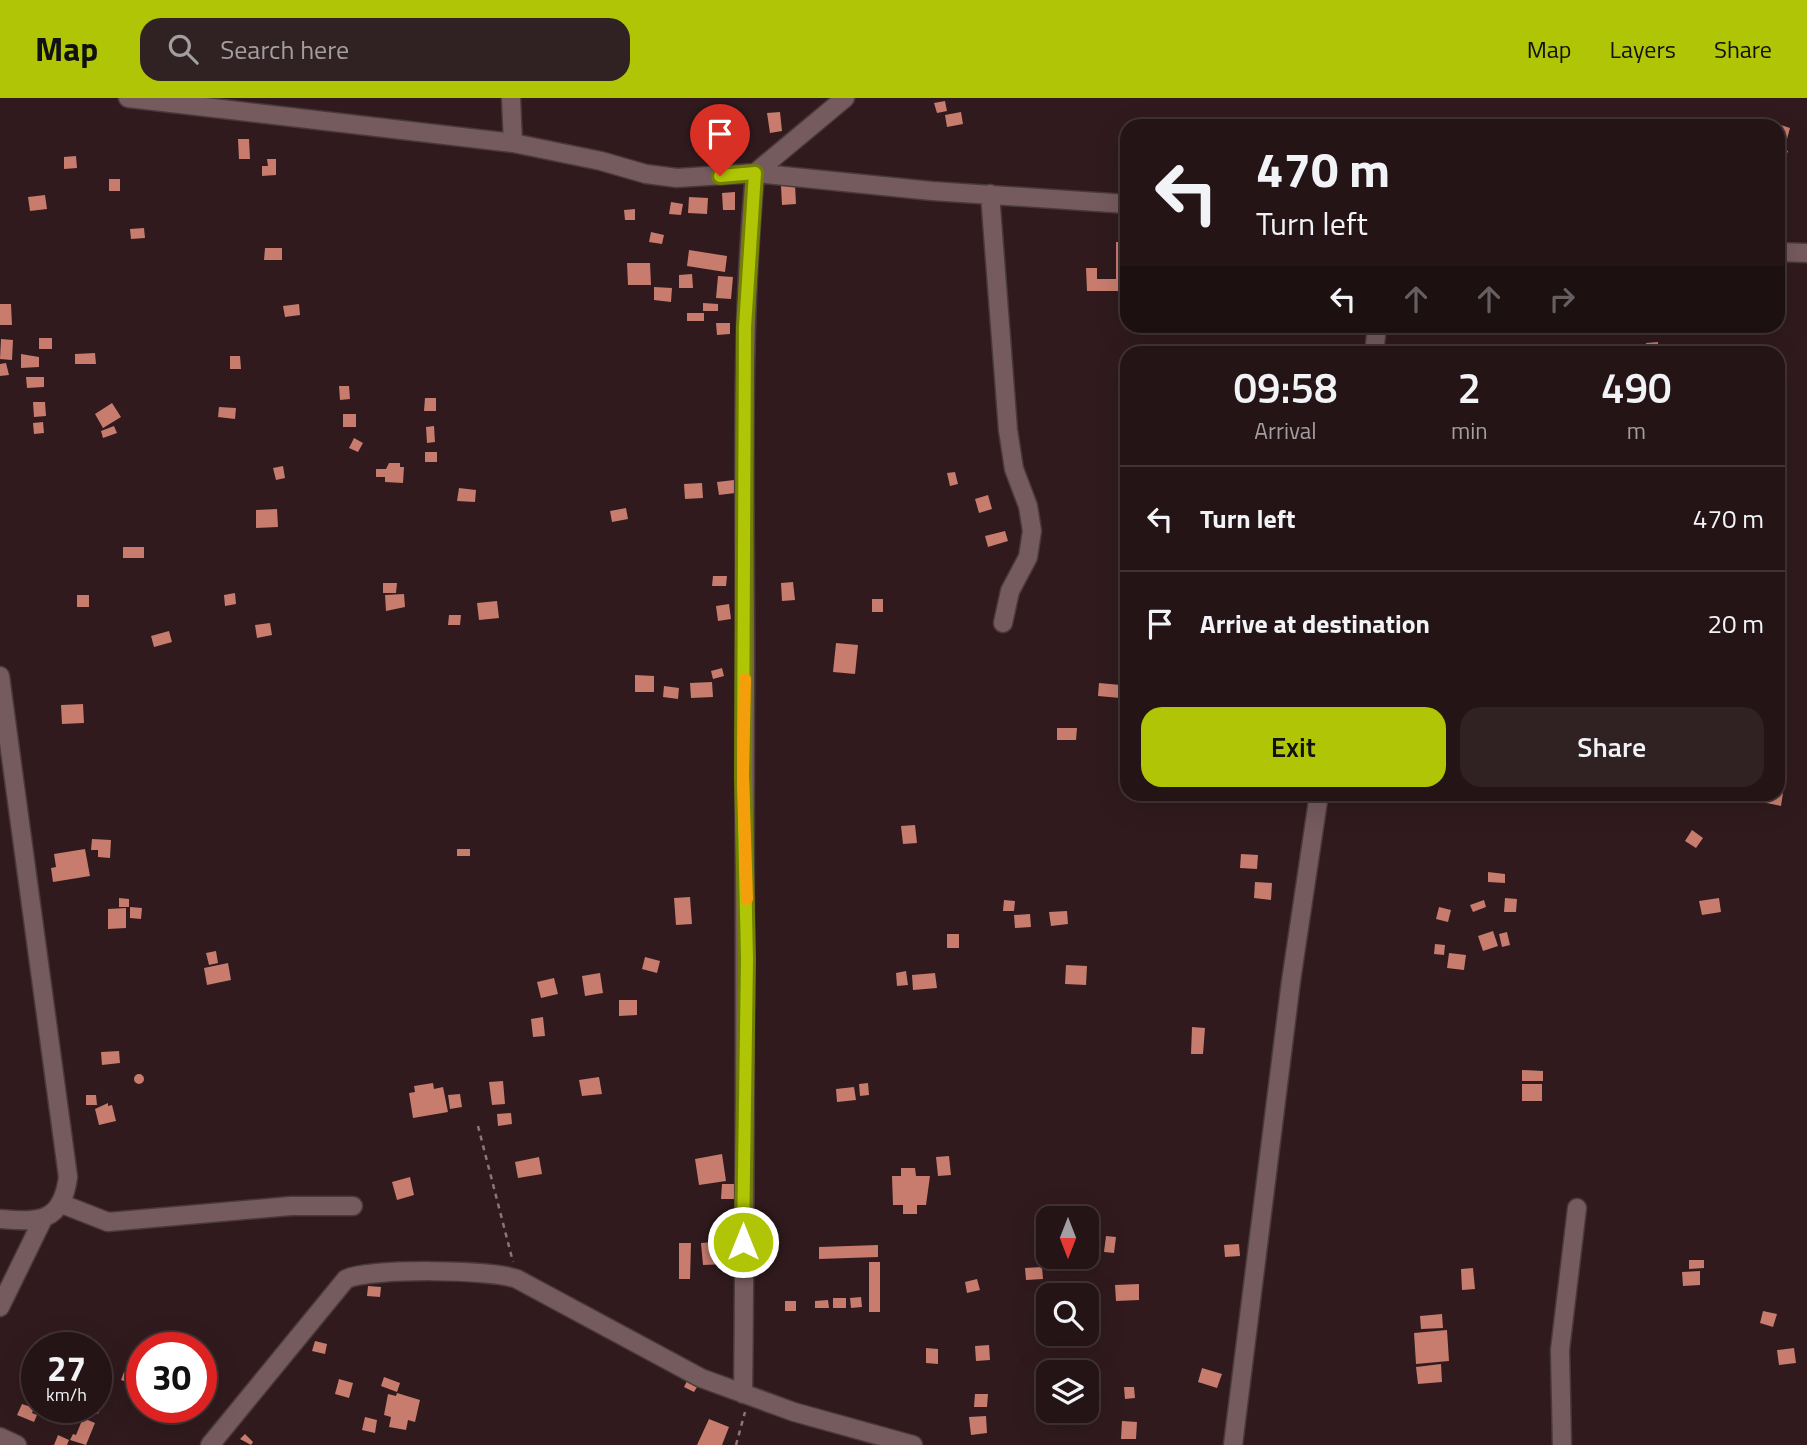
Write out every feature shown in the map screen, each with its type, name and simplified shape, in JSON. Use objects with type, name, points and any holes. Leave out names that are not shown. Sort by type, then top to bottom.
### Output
[{"type":"street","points":[[128,98],[513,143],[601,161],[646,174],[677,178],[755,173],[1120,203]]},
{"type":"street","points":[[512,98],[513,143]]},
{"type":"street","points":[[743,1395],[743,1108],[747,959],[743,776],[745,327],[755,173],[845,98]]},
{"type":"street","points":[[990,194],[1008,430],[1014,469],[1028,506],[1032,531],[1028,556],[1010,592],[1003,623]]},
{"type":"street","points":[[1785,252],[1807,253]]},
{"type":"street","points":[[0,676],[68,1177],[62,1204],[43,1219],[0,1307]]},
{"type":"street","points":[[1233,1445],[1290,993],[1318,801]]},
{"type":"street","points":[[62,1204],[108,1222],[291,1206],[353,1206]]},
{"type":"street","points":[[1562,1445],[1560,1350],[1577,1208]]},
{"type":"street","points":[[0,1219],[43,1219]]},
{"type":"street","points":[[210,1445],[346,1279],[367,1275],[496,1272],[517,1279],[685,1371],[743,1395],[913,1445]]},
{"type":"street","points":[[0,1437],[17,1445]]},
{"type":"path","points":[[478,1126],[517,1279]]},
{"type":"path","points":[[736,1445],[746,1415],[743,1395]]},
{"type":"building","points":[[945,101],[947,111],[937,113],[934,103]]},
{"type":"building","points":[[780,112],[782,131],[770,133],[767,113]]},
{"type":"building","points":[[961,112],[963,124],[947,127],[945,115]]},
{"type":"building","points":[[1785,126],[1790,128],[1785,139]]},
{"type":"building","points":[[238,139],[249,139],[250,159],[239,159]]},
{"type":"building","points":[[76,156],[77,168],[64,169],[64,157]]},
{"type":"building","points":[[267,159],[276,159],[276,175],[262,176],[262,166],[268,166]]},
{"type":"building","points":[[109,179],[120,179],[120,191],[109,191]]},
{"type":"building","points":[[795,185],[796,204],[782,205],[781,186]]},
{"type":"building","points":[[735,192],[735,210],[723,210],[722,193]]},
{"type":"building","points":[[45,195],[47,209],[30,211],[28,197]]},
{"type":"building","points":[[689,197],[708,198],[707,214],[688,213]]},
{"type":"building","points":[[671,202],[683,204],[681,215],[669,214]]},
{"type":"building","points":[[635,209],[635,220],[625,220],[624,210]]},
{"type":"building","points":[[144,228],[145,238],[131,239],[130,229]]},
{"type":"building","points":[[651,232],[664,235],[662,244],[649,242]]},
{"type":"building","points":[[1116,242],[1120,242],[1120,291],[1087,291],[1086,268],[1097,268],[1097,279],[1116,279]]},
{"type":"building","points":[[265,248],[282,248],[282,260],[264,260]]},
{"type":"building","points":[[689,250],[727,256],[725,272],[687,266]]},
{"type":"building","points":[[627,263],[650,263],[651,285],[628,285]]},
{"type":"building","points":[[692,274],[693,288],[679,288],[679,275]]},
{"type":"building","points":[[718,276],[733,277],[731,299],[716,298]]},
{"type":"building","points":[[654,287],[672,288],[671,302],[654,300]]},
{"type":"building","points":[[703,303],[718,304],[718,311],[703,311]]},
{"type":"building","points":[[0,304],[11,304],[12,325],[0,325]]},
{"type":"building","points":[[299,304],[300,315],[285,317],[283,306]]},
{"type":"building","points":[[687,313],[704,313],[704,321],[687,321]]},
{"type":"building","points":[[716,323],[730,323],[730,334],[717,335]]},
{"type":"building","points":[[39,338],[52,338],[52,349],[39,349]]},
{"type":"building","points":[[1,339],[13,340],[12,360],[0,359]]},
{"type":"building","points":[[1658,342],[1658,346],[1646,346],[1646,343]]},
{"type":"building","points":[[95,353],[96,364],[75,364],[75,354]]},
{"type":"building","points":[[21,354],[39,357],[39,367],[21,368]]},
{"type":"building","points":[[230,356],[240,356],[241,369],[230,369]]},
{"type":"building","points":[[6,363],[9,375],[0,376],[0,364]]},
{"type":"building","points":[[26,377],[44,377],[44,387],[27,388]]},
{"type":"building","points":[[339,386],[349,386],[350,399],[340,400]]},
{"type":"building","points":[[425,398],[436,398],[436,411],[424,411]]},
{"type":"building","points":[[33,402],[45,402],[46,416],[34,417]]},
{"type":"building","points":[[112,403],[121,417],[103,428],[95,414]]},
{"type":"building","points":[[219,407],[236,408],[235,419],[218,417]]},
{"type":"building","points":[[343,414],[356,414],[356,427],[343,427]]},
{"type":"building","points":[[43,422],[44,433],[34,434],[33,423]]},
{"type":"building","points":[[114,426],[117,433],[103,438],[101,431]]},
{"type":"building","points":[[434,426],[435,442],[427,443],[426,427]]},
{"type":"building","points":[[354,438],[363,443],[358,452],[349,448]]},
{"type":"building","points":[[425,452],[437,452],[437,462],[425,462]]},
{"type":"building","points":[[389,463],[400,463],[400,467],[404,467],[403,483],[385,482],[385,477],[376,477],[376,469],[386,469]]},
{"type":"building","points":[[283,466],[285,478],[276,480],[273,468]]},
{"type":"building","points":[[955,472],[958,484],[950,486],[947,473]]},
{"type":"building","points":[[734,480],[735,493],[719,495],[717,482]]},
{"type":"building","points":[[702,483],[703,498],[685,499],[684,484]]},
{"type":"building","points":[[459,488],[476,490],[475,502],[457,501]]},
{"type":"building","points":[[988,495],[992,509],[979,513],[975,499]]},
{"type":"building","points":[[626,508],[628,519],[612,522],[610,511]]},
{"type":"building","points":[[277,509],[278,527],[256,528],[256,510]]},
{"type":"building","points":[[1005,531],[1008,541],[988,547],[985,536]]},
{"type":"building","points":[[123,547],[144,547],[144,558],[123,558]]},
{"type":"building","points":[[713,576],[727,576],[726,586],[712,586]]},
{"type":"building","points":[[793,582],[795,600],[782,601],[781,583]]},
{"type":"building","points":[[383,583],[397,583],[396,593],[383,593]]},
{"type":"building","points":[[235,593],[236,604],[225,606],[224,595]]},
{"type":"building","points":[[404,594],[405,607],[386,611],[385,595]]},
{"type":"building","points":[[77,595],[89,595],[89,607],[77,607]]},
{"type":"building","points":[[872,599],[883,599],[883,612],[872,612]]},
{"type":"building","points":[[497,601],[499,618],[479,620],[477,603]]},
{"type":"building","points":[[729,604],[731,619],[718,621],[716,606]]},
{"type":"building","points":[[449,615],[461,615],[460,625],[448,625]]},
{"type":"building","points":[[270,623],[272,635],[257,638],[255,625]]},
{"type":"building","points":[[169,631],[172,642],[154,647],[151,636]]},
{"type":"building","points":[[836,643],[858,645],[855,674],[833,672]]},
{"type":"building","points":[[722,668],[724,676],[713,679],[711,671]]},
{"type":"building","points":[[635,675],[654,676],[654,692],[635,692]]},
{"type":"building","points":[[712,682],[713,697],[691,698],[690,683]]},
{"type":"building","points":[[1099,683],[1120,685],[1120,698],[1098,696]]},
{"type":"building","points":[[664,686],[679,688],[678,699],[663,697]]},
{"type":"building","points":[[83,704],[84,723],[62,724],[61,705]]},
{"type":"building","points":[[1057,728],[1077,728],[1076,740],[1057,740]]},
{"type":"building","points":[[1762,801],[1782,801],[1781,806]]},
{"type":"building","points":[[915,825],[917,843],[903,844],[901,826]]},
{"type":"building","points":[[1692,830],[1703,838],[1696,848],[1685,841]]},
{"type":"building","points":[[92,839],[111,840],[110,858],[98,857],[98,850],[91,850]]},
{"type":"building","points":[[85,849],[90,876],[53,882],[51,868],[56,867],[54,854]]},
{"type":"building","points":[[457,849],[470,849],[470,856],[457,856]]},
{"type":"building","points":[[1241,854],[1258,855],[1257,869],[1240,868]]},
{"type":"building","points":[[1488,872],[1505,874],[1505,883],[1488,882]]},
{"type":"building","points":[[1255,882],[1272,883],[1271,900],[1254,898]]},
{"type":"building","points":[[690,897],[692,924],[676,925],[674,898]]},
{"type":"building","points":[[119,898],[129,899],[129,907],[119,907]]},
{"type":"building","points":[[1505,898],[1517,899],[1516,912],[1504,912]]},
{"type":"building","points":[[1719,898],[1721,912],[1702,915],[1699,901]]},
{"type":"building","points":[[1004,900],[1015,901],[1014,911],[1003,911]]},
{"type":"building","points":[[1484,900],[1486,907],[1473,912],[1470,905]]},
{"type":"building","points":[[130,907],[142,908],[141,919],[130,918]]},
{"type":"building","points":[[1439,907],[1451,910],[1448,922],[1436,919]]},
{"type":"building","points":[[126,908],[126,928],[108,929],[108,909]]},
{"type":"building","points":[[1067,911],[1068,924],[1051,926],[1049,912]]},
{"type":"building","points":[[1030,914],[1031,927],[1015,928],[1014,915]]},
{"type":"building","points":[[1493,931],[1498,946],[1483,951],[1478,936]]},
{"type":"building","points":[[1507,932],[1510,945],[1502,947],[1499,934]]},
{"type":"building","points":[[947,934],[959,934],[959,948],[947,948]]},
{"type":"building","points":[[1435,944],[1445,945],[1444,955],[1434,954]]},
{"type":"building","points":[[216,951],[218,963],[209,965],[206,953]]},
{"type":"building","points":[[1449,953],[1466,955],[1464,970],[1447,968]]},
{"type":"building","points":[[645,957],[660,961],[657,973],[642,969]]},
{"type":"building","points":[[228,963],[231,980],[207,985],[204,968]]},
{"type":"building","points":[[1066,965],[1087,966],[1086,985],[1065,984]]},
{"type":"building","points":[[906,971],[908,985],[897,986],[896,973]]},
{"type":"building","points":[[600,973],[603,993],[585,996],[582,976]]},
{"type":"building","points":[[935,973],[937,988],[913,990],[912,975]]},
{"type":"building","points":[[554,978],[558,994],[541,998],[537,982]]},
{"type":"building","points":[[619,1000],[637,1000],[637,1015],[619,1016]]},
{"type":"building","points":[[543,1017],[545,1036],[533,1037],[531,1019]]},
{"type":"building","points":[[1192,1027],[1205,1028],[1203,1054],[1191,1054]]},
{"type":"building","points":[[119,1051],[120,1063],[102,1065],[101,1052]]},
{"type":"building","points":[[1522,1070],[1543,1071],[1543,1081],[1522,1081]]},
{"type":"building","points":[[139,1074],[143,1075],[143,1083],[139,1084],[135,1083],[134,1079],[135,1075]]},
{"type":"building","points":[[599,1077],[602,1094],[582,1096],[579,1080]]},
{"type":"building","points":[[503,1081],[505,1104],[492,1105],[489,1082]]},
{"type":"building","points":[[433,1083],[434,1089],[443,1087],[448,1112],[413,1118],[409,1093],[415,1092],[414,1086]]},
{"type":"building","points":[[868,1083],[869,1095],[860,1096],[859,1084]]},
{"type":"building","points":[[1522,1084],[1542,1084],[1542,1101],[1522,1101]]},
{"type":"building","points":[[854,1087],[856,1100],[837,1102],[836,1089]]},
{"type":"building","points":[[460,1094],[462,1107],[450,1109],[448,1095]]},
{"type":"building","points":[[86,1095],[96,1095],[97,1105],[86,1105]]},
{"type":"building","points":[[108,1103],[108,1106],[112,1105],[116,1121],[99,1125],[95,1109]]},
{"type":"building","points":[[511,1113],[512,1124],[498,1126],[497,1114]]},
{"type":"building","points":[[722,1154],[726,1181],[699,1185],[695,1159]]},
{"type":"building","points":[[949,1156],[951,1175],[938,1176],[936,1157]]},
{"type":"building","points":[[539,1157],[542,1174],[518,1178],[515,1162]]},
{"type":"building","points":[[901,1168],[915,1168],[916,1176],[930,1176],[926,1205],[917,1205],[917,1214],[903,1214],[903,1205],[893,1205],[892,1176],[901,1176]]},
{"type":"building","points":[[410,1177],[414,1195],[397,1200],[392,1182]]},
{"type":"building","points":[[722,1184],[735,1184],[735,1199],[721,1199]]},
{"type":"building","points":[[1106,1236],[1116,1237],[1114,1253],[1104,1252]]},
{"type":"building","points":[[726,1241],[727,1264],[703,1265],[701,1243]]},
{"type":"building","points":[[679,1243],[691,1243],[690,1279],[679,1279]]},
{"type":"building","points":[[1239,1244],[1240,1256],[1225,1257],[1224,1245]]},
{"type":"building","points":[[878,1245],[878,1257],[819,1259],[819,1247]]},
{"type":"building","points":[[1689,1260],[1704,1260],[1704,1268],[1689,1269]]},
{"type":"building","points":[[869,1262],[880,1262],[880,1312],[869,1312]]},
{"type":"building","points":[[1025,1268],[1042,1269],[1043,1279],[1026,1280]]},
{"type":"building","points":[[1473,1268],[1475,1289],[1462,1290],[1461,1269]]},
{"type":"building","points":[[1066,1269],[1084,1269],[1084,1271]]},
{"type":"building","points":[[1700,1271],[1700,1285],[1683,1286],[1682,1272]]},
{"type":"building","points":[[977,1279],[980,1290],[967,1293],[965,1282]]},
{"type":"building","points":[[1139,1284],[1139,1300],[1116,1301],[1115,1285]]},
{"type":"building","points":[[368,1286],[381,1287],[380,1297],[367,1296]]},
{"type":"building","points":[[861,1297],[862,1307],[851,1308],[850,1298]]},
{"type":"building","points":[[833,1298],[846,1298],[846,1308],[833,1308]]},
{"type":"building","points":[[828,1300],[829,1308],[815,1308],[815,1301]]},
{"type":"building","points":[[785,1301],[796,1301],[796,1311],[785,1311]]},
{"type":"building","points":[[1763,1311],[1777,1314],[1773,1327],[1760,1323]]},
{"type":"building","points":[[1442,1314],[1443,1328],[1421,1329],[1420,1316]]},
{"type":"building","points":[[1447,1330],[1449,1361],[1416,1364],[1414,1333]]},
{"type":"building","points":[[315,1341],[327,1344],[325,1354],[312,1351]]},
{"type":"building","points":[[989,1345],[990,1360],[976,1361],[975,1346]]},
{"type":"building","points":[[926,1348],[938,1349],[938,1364],[926,1363]]},
{"type":"building","points":[[1794,1348],[1796,1363],[1779,1365],[1777,1350]]},
{"type":"building","points":[[1441,1364],[1442,1382],[1418,1384],[1416,1367]]},
{"type":"building","points":[[1202,1368],[1222,1374],[1217,1388],[1198,1382]]},
{"type":"building","points":[[124,1372],[126,1373],[126,1382],[121,1380]]},
{"type":"building","points":[[384,1377],[400,1383],[397,1392],[381,1386]]},
{"type":"building","points":[[339,1379],[353,1383],[349,1398],[335,1394]]},
{"type":"building","points":[[687,1381],[697,1387],[694,1392],[684,1387]]},
{"type":"building","points":[[1124,1387],[1134,1387],[1135,1398],[1125,1399]]},
{"type":"building","points":[[397,1393],[420,1400],[415,1422],[408,1420],[406,1430],[389,1427],[391,1417],[384,1415],[388,1394],[396,1396]]},
{"type":"building","points":[[975,1394],[988,1394],[987,1407],[974,1407]]},
{"type":"building","points":[[986,1416],[987,1433],[971,1435],[969,1417]]},
{"type":"building","points":[[365,1417],[377,1420],[375,1433],[362,1430]]},
{"type":"building","points":[[709,1419],[729,1427],[722,1445],[697,1445]]},
{"type":"building","points":[[1122,1421],[1137,1422],[1136,1439],[1121,1439]]},
{"type":"building","points":[[81,1423],[95,1423],[86,1445],[70,1440],[73,1434],[76,1435]]},
{"type":"building","points":[[245,1434],[253,1442],[251,1445],[240,1439]]},
{"type":"building","points":[[58,1435],[69,1440],[67,1445],[54,1445]]},
{"type":"slow traffic","points":[[745,679],[743,776],[747,899]]},
{"type":"route","points":[[720,176],[755,173],[745,327],[743,776],[747,959],[743,1242]]}]
